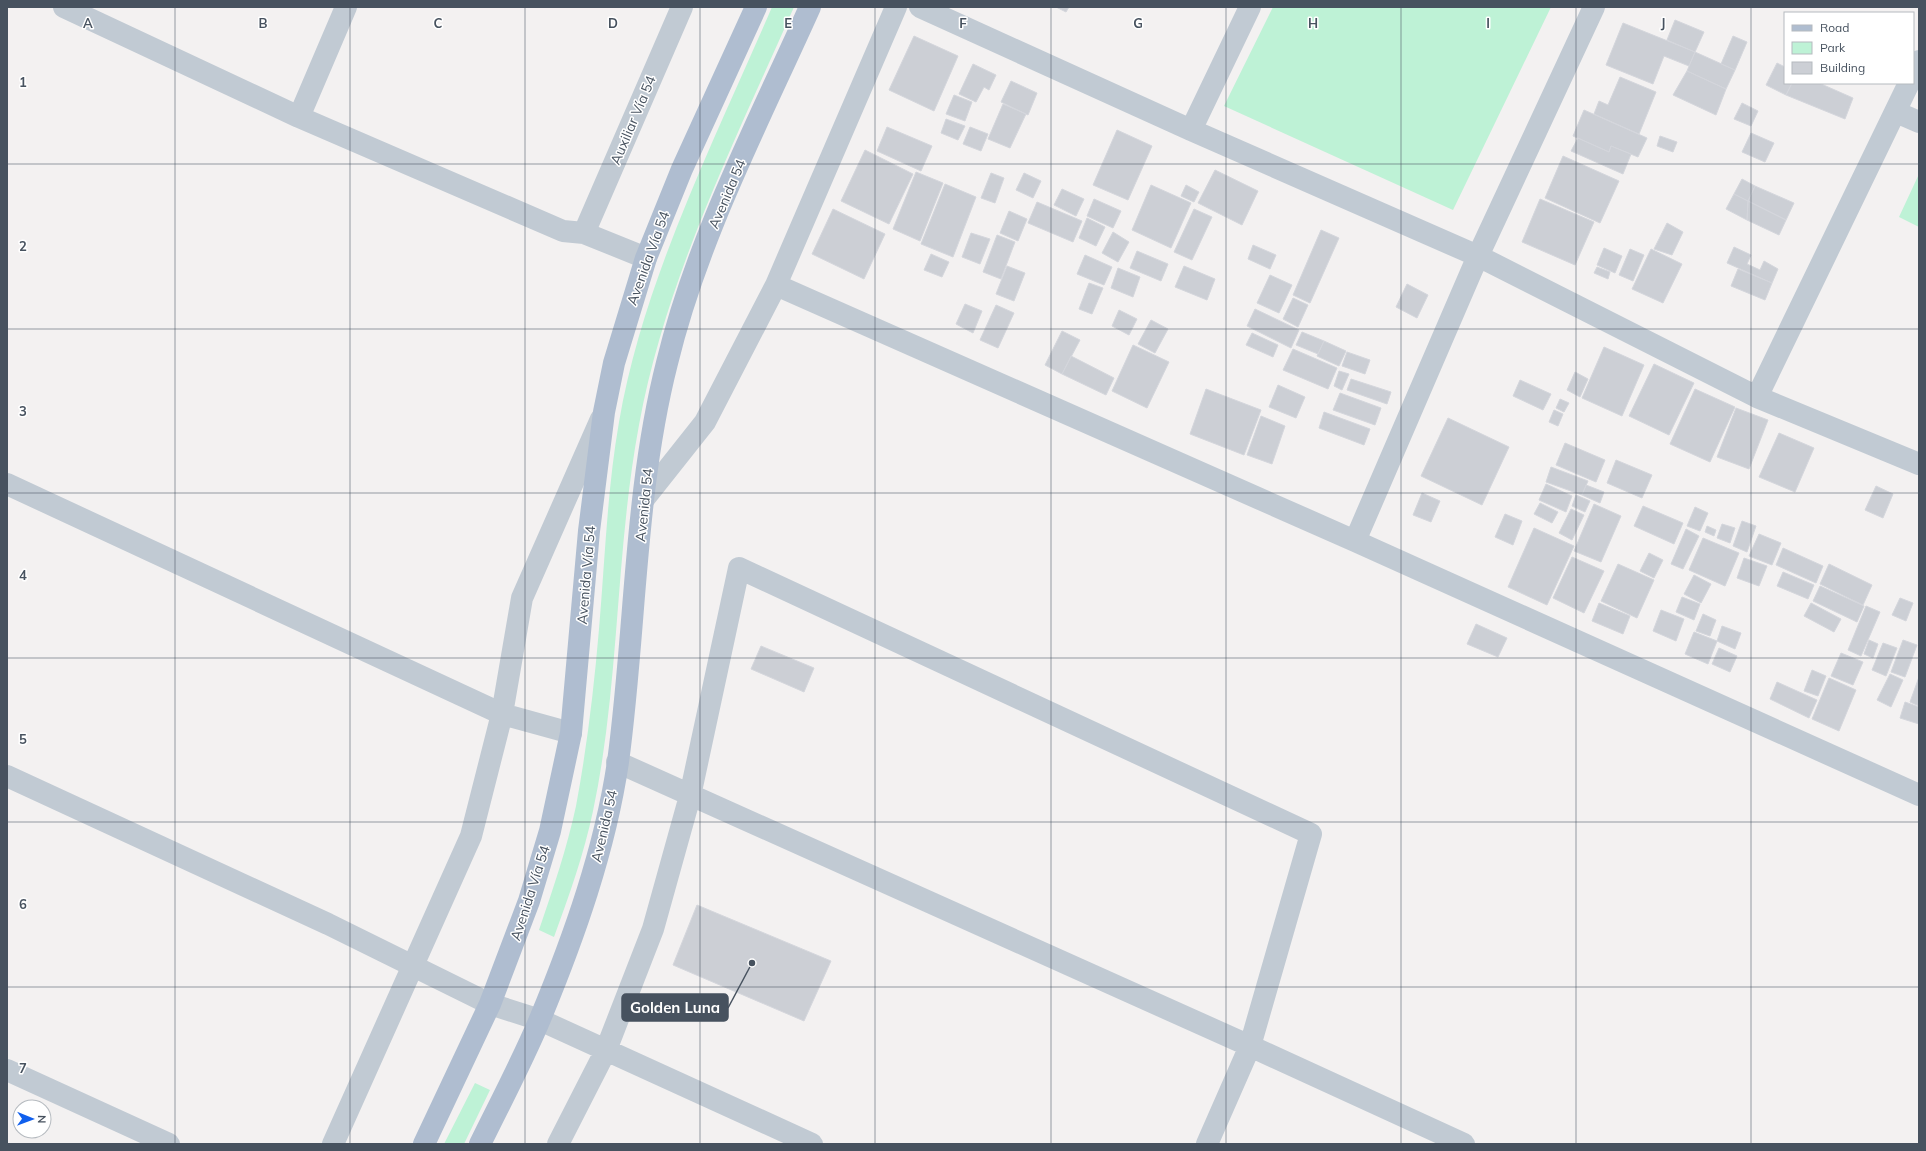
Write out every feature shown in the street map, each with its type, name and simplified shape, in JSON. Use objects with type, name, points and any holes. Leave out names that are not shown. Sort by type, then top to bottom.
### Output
[{"type":"main road","name":"Avenida Vía 54","points":[[424,1144],[490,1004],[526,908],[550,831],[571,733],[589,531],[604,412],[614,363],[646,258],[682,169],[756,7]]},
{"type":"main road","name":"Avenida 54","points":[[540,1020],[577,922],[600,850],[617,762],[644,499],[659,399],[667,361],[687,295],[718,210],[810,7]]},
{"type":"main road","points":[[480,1144],[540,1020]]},
{"type":"street","points":[[64,7],[299,117],[563,231],[584,233],[646,258]]},
{"type":"street","points":[[299,117],[346,7]]},
{"type":"street","points":[[644,499],[705,422],[776,285],[896,7]]},
{"type":"street","points":[[920,7],[1191,130],[1478,256],[1756,397],[1919,464]]},
{"type":"street","points":[[1191,130],[1250,7]]},
{"type":"street","points":[[1355,541],[1478,256],[1594,7]]},
{"type":"street","name":"Auxiliar Vía 54","points":[[584,233],[678,8]]},
{"type":"street","points":[[1914,72],[1919,61]]},
{"type":"street","points":[[1756,397],[1909,84]]},
{"type":"street","points":[[1896,112],[1919,122]]},
{"type":"street","points":[[776,285],[1355,541],[1919,795]]},
{"type":"street","points":[[333,1144],[470,836],[502,714],[522,598],[604,412]]},
{"type":"street","points":[[8,488],[502,714],[571,733]]},
{"type":"street","points":[[558,1144],[606,1050],[653,929],[690,796],[739,568],[1311,834],[1250,1046],[1207,1144]]},
{"type":"street","points":[[617,762],[1250,1046],[1464,1144]]},
{"type":"street","points":[[7,776],[413,965],[490,1004],[540,1020],[812,1144]]},
{"type":"street","points":[[7,1070],[169,1144]]},
{"type":"green space","points":[[772,7],[794,7],[704,212],[666,317],[651,370],[639,425],[625,521],[613,667],[602,763],[593,811],[581,859],[554,937],[539,930],[568,837],[580,784],[595,673],[615,448],[630,369],[645,316],[683,211]]},
{"type":"green space","points":[[1273,7],[1551,7],[1453,210],[1224,106]]},
{"type":"green space","points":[[1919,174],[1919,227],[1899,217]]},
{"type":"green space","points":[[475,1083],[490,1090],[464,1144],[444,1144]]},
{"type":"building","points":[[1056,7],[1069,7],[1066,12]]},
{"type":"building","points":[[1675,20],[1704,32],[1695,52],[1667,40]]},
{"type":"building","points":[[1623,23],[1695,52],[1689,66],[1664,56],[1653,84],[1606,65]]},
{"type":"building","points":[[914,36],[958,56],[934,111],[889,90]]},
{"type":"building","points":[[1733,36],[1747,42],[1735,70],[1721,64]]},
{"type":"building","points":[[1695,52],[1735,70],[1726,89],[1687,71]]},
{"type":"building","points":[[1777,63],[1784,66],[1784,84],[1792,84],[1786,95],[1766,85]]},
{"type":"building","points":[[973,64],[996,75],[989,90],[984,87],[976,102],[959,94]]},
{"type":"building","points":[[1687,71],[1726,89],[1716,115],[1673,95]]},
{"type":"building","points":[[1620,77],[1656,92],[1639,134],[1594,114],[1599,101],[1608,105]]},
{"type":"building","points":[[1011,81],[1037,93],[1028,115],[1001,102]]},
{"type":"building","points":[[1792,84],[1821,84],[1853,98],[1845,119],[1786,95]]},
{"type":"building","points":[[954,95],[972,102],[965,121],[946,114]]},
{"type":"building","points":[[1742,103],[1758,111],[1751,126],[1734,119]]},
{"type":"building","points":[[1003,104],[1026,114],[1010,148],[988,139]]},
{"type":"building","points":[[1584,110],[1647,138],[1638,157],[1611,146],[1609,152],[1573,136]]},
{"type":"building","points":[[946,119],[965,126],[958,140],[941,133]]},
{"type":"building","points":[[887,127],[932,146],[921,171],[877,151]]},
{"type":"building","points":[[970,127],[988,134],[981,151],[963,144]]},
{"type":"building","points":[[1117,130],[1152,146],[1128,200],[1093,185]]},
{"type":"building","points":[[1751,133],[1774,143],[1765,162],[1742,152]]},
{"type":"building","points":[[1660,136],[1677,142],[1673,152],[1657,146]]},
{"type":"building","points":[[1578,138],[1609,152],[1611,146],[1631,154],[1623,174],[1571,151]]},
{"type":"building","points":[[865,150],[913,174],[889,224],[841,201]]},
{"type":"building","points":[[1563,156],[1619,181],[1600,223],[1545,198]]},
{"type":"building","points":[[1215,170],[1258,191],[1242,225],[1198,203]]},
{"type":"building","points":[[916,172],[943,183],[920,241],[893,229]]},
{"type":"building","points":[[991,173],[1004,178],[995,203],[981,198]]},
{"type":"building","points":[[1024,173],[1041,181],[1033,198],[1016,190]]},
{"type":"building","points":[[1742,179],[1755,186],[1748,201],[1734,194]]},
{"type":"building","points":[[945,184],[976,197],[953,257],[921,244]]},
{"type":"building","points":[[1151,185],[1191,203],[1171,248],[1132,230]]},
{"type":"building","points":[[1186,185],[1199,192],[1194,202],[1181,196]]},
{"type":"building","points":[[1755,186],[1794,203],[1786,220],[1748,201]]},
{"type":"building","points":[[1062,189],[1084,199],[1076,216],[1054,205]]},
{"type":"building","points":[[1734,194],[1748,201],[1747,220],[1726,209]]},
{"type":"building","points":[[1094,199],[1121,211],[1113,228],[1087,216]]},
{"type":"building","points":[[1540,199],[1594,222],[1575,265],[1522,242]]},
{"type":"building","points":[[1748,201],[1786,220],[1779,235],[1747,220]]},
{"type":"building","points":[[1037,202],[1082,221],[1073,242],[1028,223]]},
{"type":"building","points":[[833,209],[885,234],[864,279],[812,254]]},
{"type":"building","points":[[1194,209],[1212,217],[1192,260],[1174,252]]},
{"type":"building","points":[[1009,211],[1027,219],[1018,241],[1000,233]]},
{"type":"building","points":[[1087,218],[1105,227],[1096,246],[1079,238]]},
{"type":"building","points":[[1667,223],[1683,232],[1672,255],[1654,249]]},
{"type":"building","points":[[1321,230],[1339,238],[1310,303],[1293,295]]},
{"type":"building","points":[[1113,232],[1129,242],[1118,262],[1102,253]]},
{"type":"building","points":[[971,233],[990,239],[980,264],[962,257]]},
{"type":"building","points":[[997,235],[1015,242],[1001,279],[983,272]]},
{"type":"building","points":[[1253,245],[1276,255],[1270,269],[1248,259]]},
{"type":"building","points":[[1734,247],[1751,255],[1747,264],[1760,270],[1764,261],[1778,269],[1772,283],[1727,263]]},
{"type":"building","points":[[1604,248],[1622,256],[1615,273],[1597,265]]},
{"type":"building","points":[[1630,249],[1644,255],[1633,281],[1619,275]]},
{"type":"building","points":[[1651,249],[1682,264],[1663,303],[1632,289]]},
{"type":"building","points":[[1137,251],[1168,264],[1161,281],[1130,268]]},
{"type":"building","points":[[931,254],[949,262],[942,277],[924,270]]},
{"type":"building","points":[[1085,255],[1112,267],[1104,285],[1077,274]]},
{"type":"building","points":[[1007,266],[1025,273],[1014,301],[996,294]]},
{"type":"building","points":[[1184,266],[1215,279],[1207,300],[1175,287]]},
{"type":"building","points":[[1597,267],[1610,272],[1608,279],[1594,273]]},
{"type":"building","points":[[1118,268],[1140,277],[1133,297],[1111,288]]},
{"type":"building","points":[[1738,269],[1772,283],[1765,300],[1731,286]]},
{"type":"building","points":[[1270,275],[1292,285],[1279,313],[1257,303]]},
{"type":"building","points":[[1089,283],[1103,288],[1092,314],[1079,309]]},
{"type":"building","points":[[1407,284],[1428,295],[1417,318],[1396,307]]},
{"type":"building","points":[[1293,298],[1308,305],[1298,327],[1283,319]]},
{"type":"building","points":[[965,304],[982,311],[973,333],[956,324]]},
{"type":"building","points":[[996,305],[1014,313],[998,348],[980,340]]},
{"type":"building","points":[[1255,309],[1299,330],[1291,348],[1247,326]]},
{"type":"building","points":[[1119,310],[1137,319],[1129,335],[1112,326]]},
{"type":"building","points":[[1151,320],[1168,329],[1155,353],[1138,344]]},
{"type":"building","points":[[1062,331],[1080,340],[1062,374],[1045,365]]},
{"type":"building","points":[[1302,332],[1324,341],[1318,354],[1296,345]]},
{"type":"building","points":[[1252,333],[1278,345],[1273,357],[1246,345]]},
{"type":"building","points":[[1324,341],[1346,351],[1339,366],[1317,356]]},
{"type":"building","points":[[1133,345],[1169,362],[1147,408],[1112,391]]},
{"type":"building","points":[[1604,347],[1644,365],[1622,416],[1582,398]]},
{"type":"building","points":[[1293,349],[1337,368],[1328,389],[1283,370]]},
{"type":"building","points":[[1347,352],[1370,360],[1365,374],[1342,366]]},
{"type":"building","points":[[1071,356],[1114,378],[1106,395],[1062,374]]},
{"type":"building","points":[[1654,364],[1694,383],[1669,435],[1629,416]]},
{"type":"building","points":[[1339,371],[1349,374],[1342,390],[1334,386]]},
{"type":"building","points":[[1575,372],[1588,379],[1580,397],[1567,390]]},
{"type":"building","points":[[1351,379],[1391,392],[1387,404],[1347,390]]},
{"type":"building","points":[[1520,380],[1551,394],[1543,410],[1513,396]]},
{"type":"building","points":[[1278,385],[1305,397],[1296,418],[1269,407]]},
{"type":"building","points":[[1206,389],[1261,410],[1244,455],[1190,434]]},
{"type":"building","points":[[1695,389],[1735,407],[1710,462],[1670,444]]},
{"type":"building","points":[[1340,393],[1381,408],[1375,425],[1333,410]]},
{"type":"building","points":[[1560,399],[1569,403],[1564,412],[1556,408]]},
{"type":"building","points":[[1736,408],[1768,420],[1749,469],[1717,457]]},
{"type":"building","points":[[1554,410],[1563,414],[1558,426],[1549,422]]},
{"type":"building","points":[[1324,412],[1370,429],[1364,445],[1319,428]]},
{"type":"building","points":[[1261,416],[1285,426],[1272,464],[1247,455]]},
{"type":"building","points":[[1448,418],[1509,447],[1482,505],[1421,476]]},
{"type":"building","points":[[1779,433],[1814,448],[1795,492],[1759,477]]},
{"type":"building","points":[[1565,443],[1605,460],[1596,482],[1556,465]]},
{"type":"building","points":[[1616,460],[1652,475],[1642,498],[1607,483]]},
{"type":"building","points":[[1551,467],[1588,481],[1582,495],[1546,482]]},
{"type":"building","points":[[1546,484],[1572,496],[1566,512],[1539,500]]},
{"type":"building","points":[[1586,485],[1604,492],[1600,503],[1582,495]]},
{"type":"building","points":[[1876,486],[1893,494],[1883,518],[1865,510]]},
{"type":"building","points":[[1422,493],[1440,501],[1431,522],[1413,515]]},
{"type":"building","points":[[1576,495],[1590,501],[1585,512],[1572,506]]},
{"type":"building","points":[[1540,503],[1558,512],[1552,523],[1534,514]]},
{"type":"building","points":[[1594,504],[1621,516],[1601,562],[1574,551]]},
{"type":"building","points":[[1643,506],[1683,523],[1674,544],[1634,526]]},
{"type":"building","points":[[1695,507],[1708,513],[1700,531],[1687,526]]},
{"type":"building","points":[[1571,509],[1584,515],[1572,540],[1559,533]]},
{"type":"building","points":[[1505,514],[1522,521],[1513,545],[1495,537]]},
{"type":"building","points":[[1742,521],[1756,526],[1747,552],[1733,546]]},
{"type":"building","points":[[1722,524],[1735,528],[1730,543],[1717,538]]},
{"type":"building","points":[[1707,526],[1716,530],[1714,536],[1705,532]]},
{"type":"building","points":[[1534,528],[1574,546],[1547,605],[1508,587]]},
{"type":"building","points":[[1686,529],[1699,536],[1683,569],[1671,564]]},
{"type":"building","points":[[1759,534],[1781,543],[1772,565],[1749,556]]},
{"type":"building","points":[[1703,538],[1739,553],[1725,586],[1689,570]]},
{"type":"building","points":[[1783,548],[1823,566],[1816,583],[1776,565]]},
{"type":"building","points":[[1649,553],[1663,560],[1654,578],[1640,571]]},
{"type":"building","points":[[1572,557],[1604,571],[1584,613],[1553,598]]},
{"type":"building","points":[[1744,558],[1767,566],[1759,586],[1737,578]]},
{"type":"building","points":[[1618,564],[1654,580],[1637,618],[1601,601]]},
{"type":"building","points":[[1829,564],[1872,585],[1863,605],[1820,584]]},
{"type":"building","points":[[1783,572],[1814,585],[1808,599],[1777,586]]},
{"type":"building","points":[[1694,575],[1711,584],[1701,603],[1684,594]]},
{"type":"building","points":[[1820,586],[1864,606],[1857,622],[1813,601]]},
{"type":"building","points":[[1682,597],[1700,604],[1694,620],[1676,612]]},
{"type":"building","points":[[1900,598],[1913,603],[1906,621],[1892,615]]},
{"type":"building","points":[[1599,603],[1630,616],[1623,634],[1592,621]]},
{"type":"building","points":[[1811,603],[1841,619],[1834,632],[1804,616]]},
{"type":"building","points":[[1866,606],[1880,612],[1861,656],[1848,650]]},
{"type":"building","points":[[1661,610],[1684,619],[1676,641],[1653,631]]},
{"type":"building","points":[[1703,614],[1716,620],[1710,636],[1696,631]]},
{"type":"building","points":[[1476,624],[1507,638],[1498,657],[1467,644]]},
{"type":"building","points":[[1722,626],[1741,633],[1735,649],[1717,641]]},
{"type":"building","points":[[1694,632],[1717,641],[1708,664],[1685,654]]},
{"type":"building","points":[[1869,640],[1878,644],[1873,658],[1864,654]]},
{"type":"building","points":[[1903,640],[1917,645],[1905,677],[1891,672]]},
{"type":"building","points":[[1883,643],[1897,648],[1886,676],[1872,670]]},
{"type":"building","points":[[761,646],[814,668],[804,692],[751,669]]},
{"type":"building","points":[[1719,648],[1737,656],[1730,672],[1712,664]]},
{"type":"building","points":[[1841,653],[1863,662],[1853,685],[1831,676]]},
{"type":"building","points":[[1812,670],[1826,676],[1818,696],[1804,691]]},
{"type":"building","points":[[1890,674],[1903,680],[1891,707],[1877,700]]},
{"type":"building","points":[[1919,677],[1919,706],[1910,702]]},
{"type":"building","points":[[1829,678],[1856,690],[1839,731],[1812,719]]},
{"type":"building","points":[[1777,682],[1817,700],[1809,718],[1770,699]]},
{"type":"building","points":[[1905,702],[1919,707],[1919,724],[1900,718]]},
{"type":"building","points":[[697,905],[831,961],[804,1021],[673,965]]},
{"type":"place","name":"Golden Luna","points":[[752,963]]}]
